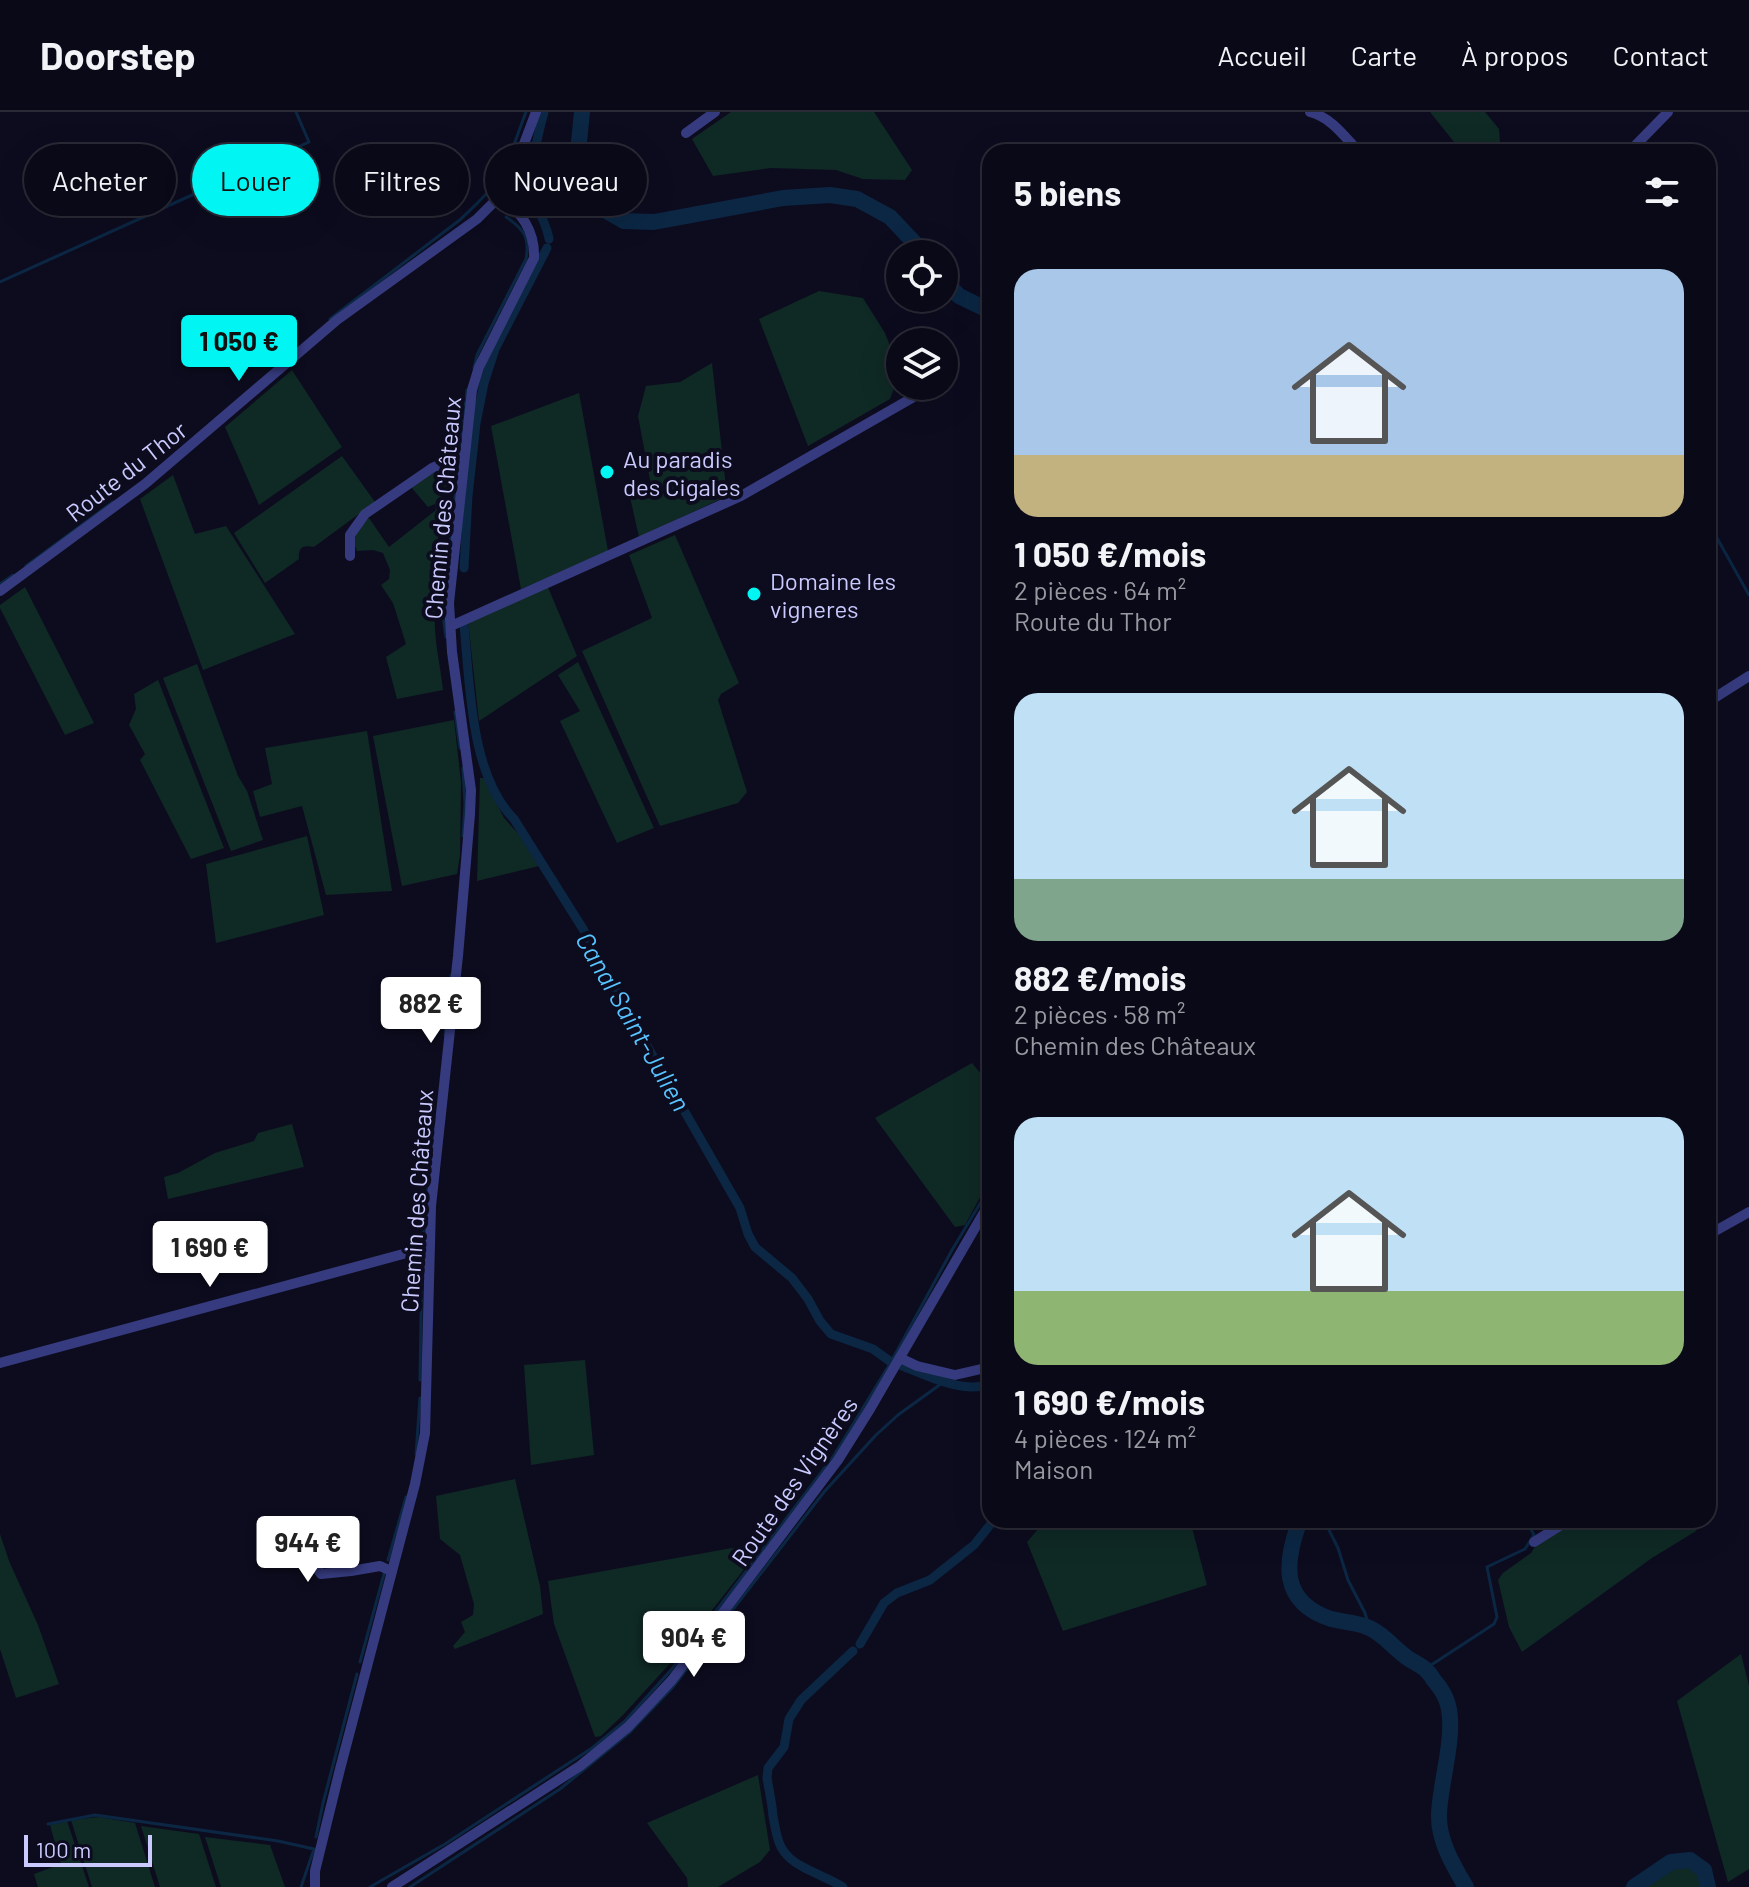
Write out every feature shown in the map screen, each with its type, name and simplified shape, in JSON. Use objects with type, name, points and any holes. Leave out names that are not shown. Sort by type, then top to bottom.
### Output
[{"type":"street","points":[[524,144],[536,112]]},
{"type":"street","points":[[686,133],[715,112]]},
{"type":"street","points":[[1310,112],[1331,122],[1352,144]]},
{"type":"street","points":[[1637,144],[1668,112]]},
{"type":"street","name":"Route du Thor","points":[[0,591],[145,484],[337,320],[485,212]]},
{"type":"street","name":"Chemin des Châteaux","points":[[315,1887],[315,1871],[415,1484],[425,1433],[431,1206],[458,956],[471,790],[452,652],[449,603],[472,390],[479,367],[534,258],[535,245],[531,231],[519,216]]},
{"type":"street","points":[[451,626],[741,496],[909,400]]},
{"type":"street","points":[[350,556],[350,535],[365,514],[432,468],[465,453]]},
{"type":"street","points":[[1716,697],[1749,676]]},
{"type":"street","points":[[1716,1231],[1749,1212]]},
{"type":"street","name":"Route des Vignères","points":[[392,1887],[580,1766],[628,1727],[650,1704],[685,1663],[838,1460],[982,1216]]},
{"type":"street","points":[[0,1363],[429,1247]]},
{"type":"street","points":[[897,1363],[955,1375],[982,1369]]},
{"type":"street","points":[[264,1522],[280,1536],[297,1540],[321,1574],[380,1566],[391,1571]]},
{"type":"street","points":[[1534,1542],[1556,1528]]},
{"type":"green space","points":[[731,112],[874,112],[912,170],[905,180],[863,179],[836,170],[771,168],[713,176],[692,139]]},
{"type":"green space","points":[[1430,112],[1485,112],[1499,129],[1501,144],[1456,144]]},
{"type":"green space","points":[[819,291],[863,298],[886,336],[888,400],[808,446],[759,319]]},
{"type":"green space","points":[[712,363],[727,496],[639,537],[630,497],[651,485],[638,416],[646,386],[680,382]]},
{"type":"green space","points":[[292,370],[342,447],[259,505],[225,427]]},
{"type":"green space","points":[[579,393],[608,551],[521,589],[491,426]]},
{"type":"green space","points":[[342,456],[375,502],[314,547],[302,548],[299,559],[265,583],[234,533]]},
{"type":"green space","points":[[453,463],[440,524],[435,587],[435,629],[443,690],[397,699],[386,657],[406,644],[393,603],[381,585],[389,579],[390,570],[383,553],[357,551],[355,537],[369,518],[389,547],[436,510],[435,504],[428,507],[411,487]]},
{"type":"green space","points":[[173,475],[195,534],[226,526],[295,634],[203,670],[140,499]]},
{"type":"green space","points":[[675,535],[739,683],[721,694],[718,700],[747,792],[738,803],[660,826],[582,651],[652,618],[629,555]]},
{"type":"green space","points":[[547,585],[577,656],[479,721],[468,621]]},
{"type":"green space","points":[[25,587],[94,723],[65,735],[0,608]]},
{"type":"green space","points":[[578,662],[654,828],[617,843],[560,721],[580,711],[558,675]]},
{"type":"green space","points":[[197,664],[263,840],[231,851],[163,678]]},
{"type":"green space","points":[[158,680],[224,848],[191,859],[140,760],[145,754],[129,725],[136,709],[134,694]]},
{"type":"green space","points":[[454,720],[461,782],[457,874],[402,886],[373,736]]},
{"type":"green space","points":[[367,731],[392,891],[326,895],[302,806],[260,817],[253,791],[272,784],[265,748]]},
{"type":"green space","points":[[480,778],[484,778],[504,818],[524,840],[539,866],[477,881]]},
{"type":"green space","points":[[307,836],[324,915],[216,943],[206,864]]},
{"type":"green space","points":[[972,1063],[982,1075],[982,1194],[965,1225],[955,1227],[875,1118]]},
{"type":"green space","points":[[292,1124],[304,1167],[168,1199],[164,1177],[215,1153],[254,1141],[258,1133]]},
{"type":"green space","points":[[585,1360],[594,1455],[531,1465],[524,1365]]},
{"type":"green space","points":[[515,1479],[540,1586],[543,1614],[455,1649],[453,1646],[465,1632],[461,1622],[473,1615],[474,1604],[460,1555],[440,1539],[436,1496]]},
{"type":"green space","points":[[1039,1528],[1192,1528],[1207,1585],[1063,1631],[1027,1542]]},
{"type":"green space","points":[[1563,1528],[1697,1528],[1522,1652],[1509,1627],[1498,1580],[1531,1553],[1536,1545]]},
{"type":"green space","points":[[0,1534],[59,1684],[16,1698],[0,1649]]},
{"type":"green space","points":[[760,1543],[745,1568],[673,1660],[623,1715],[601,1736],[595,1737],[554,1624],[548,1581]]},
{"type":"green space","points":[[1741,1654],[1749,1686],[1749,1869],[1728,1882],[1677,1701]]},
{"type":"green space","points":[[758,1775],[770,1850],[760,1862],[718,1887],[688,1887],[687,1878],[647,1823]]},
{"type":"green space","points":[[99,1817],[135,1823],[155,1887],[92,1887],[71,1820]]},
{"type":"green space","points":[[67,1821],[89,1887],[38,1887],[34,1874],[61,1864],[50,1825]]},
{"type":"green space","points":[[141,1826],[199,1834],[216,1887],[160,1887]]},
{"type":"green space","points":[[205,1837],[270,1845],[285,1887],[221,1887]]},
{"type":"green space","points":[[1688,1864],[1700,1874],[1703,1887],[1643,1887],[1672,1866]]},
{"type":"waterway","points":[[0,282],[309,142],[296,112]]},
{"type":"waterway","points":[[330,319],[461,219],[484,197],[505,165],[526,112]]},
{"type":"waterway","name":"Canal Saint-Julien","points":[[544,112],[532,175],[535,202],[549,239]]},
{"type":"waterway","points":[[582,112],[578,152],[583,180],[596,205],[624,221],[654,222],[783,198],[830,195],[857,199],[890,217],[912,240]]},
{"type":"waterway","points":[[474,368],[477,355],[526,259],[524,235],[506,217]]},
{"type":"waterway","name":"Canal Saint-Julien","points":[[464,568],[468,496],[484,383],[495,349],[547,248]]},
{"type":"waterway","points":[[958,295],[982,307]]},
{"type":"waterway","points":[[460,450],[467,390]]},
{"type":"waterway","points":[[450,546],[459,458]]},
{"type":"waterway","points":[[26,566],[113,502]]},
{"type":"waterway","points":[[1716,539],[1749,595]]},
{"type":"waterway","points":[[0,584],[13,575]]},
{"type":"waterway","points":[[445,605],[446,637]]},
{"type":"waterway","name":"Canal Saint-Julien","points":[[464,625],[475,728],[488,778],[499,800],[583,929],[740,1208],[755,1247],[792,1278],[831,1334],[873,1349],[891,1362]]},
{"type":"waterway","points":[[455,712],[460,748]]},
{"type":"waterway","points":[[463,768],[463,836]]},
{"type":"waterway","points":[[445,1035],[451,975]]},
{"type":"waterway","points":[[422,1242],[434,1130]]},
{"type":"waterway","points":[[370,1887],[445,1844],[592,1748],[624,1722],[671,1670],[833,1457],[891,1362],[982,1200]]},
{"type":"waterway","points":[[420,1380],[422,1254]]},
{"type":"waterway","name":"Canal Saint-Julien","points":[[900,1365],[957,1385],[982,1385]]},
{"type":"waterway","points":[[410,1887],[560,1789],[630,1732],[672,1688],[824,1492],[876,1435],[945,1381]]},
{"type":"waterway","points":[[416,1454],[420,1398]]},
{"type":"waterway","points":[[388,1560],[406,1497]]},
{"type":"waterway","name":"Canal Saint-Julien","points":[[860,1644],[884,1603],[897,1593],[930,1580],[974,1545],[988,1528]]},
{"type":"waterway","points":[[1298,1528],[1289,1566],[1290,1579],[1302,1602],[1314,1612],[1331,1619],[1362,1625],[1377,1632],[1425,1669],[1446,1698],[1450,1730],[1439,1824],[1447,1852],[1466,1887]]},
{"type":"waterway","points":[[1330,1528],[1369,1627]]},
{"type":"waterway","points":[[1425,1669],[1494,1624],[1497,1617],[1487,1567],[1525,1549],[1534,1535],[1530,1528]]},
{"type":"waterway","points":[[360,1662],[384,1574]]},
{"type":"waterway","name":"Canal Saint-Julien","points":[[843,1887],[795,1862],[784,1852],[776,1832],[767,1778],[768,1768],[784,1747],[789,1719],[801,1700],[853,1651]]},
{"type":"waterway","points":[[316,1837],[357,1674]]},
{"type":"waterway","points":[[48,1824],[95,1815],[314,1849],[301,1887]]},
{"type":"waterway","points":[[1634,1887],[1671,1862],[1690,1860],[1704,1870],[1708,1887]]},
{"type":"place","name":"Au paradis des Cigales","points":[[607,472]]},
{"type":"place","name":"Domaine les vigneres","points":[[754,594]]}]
